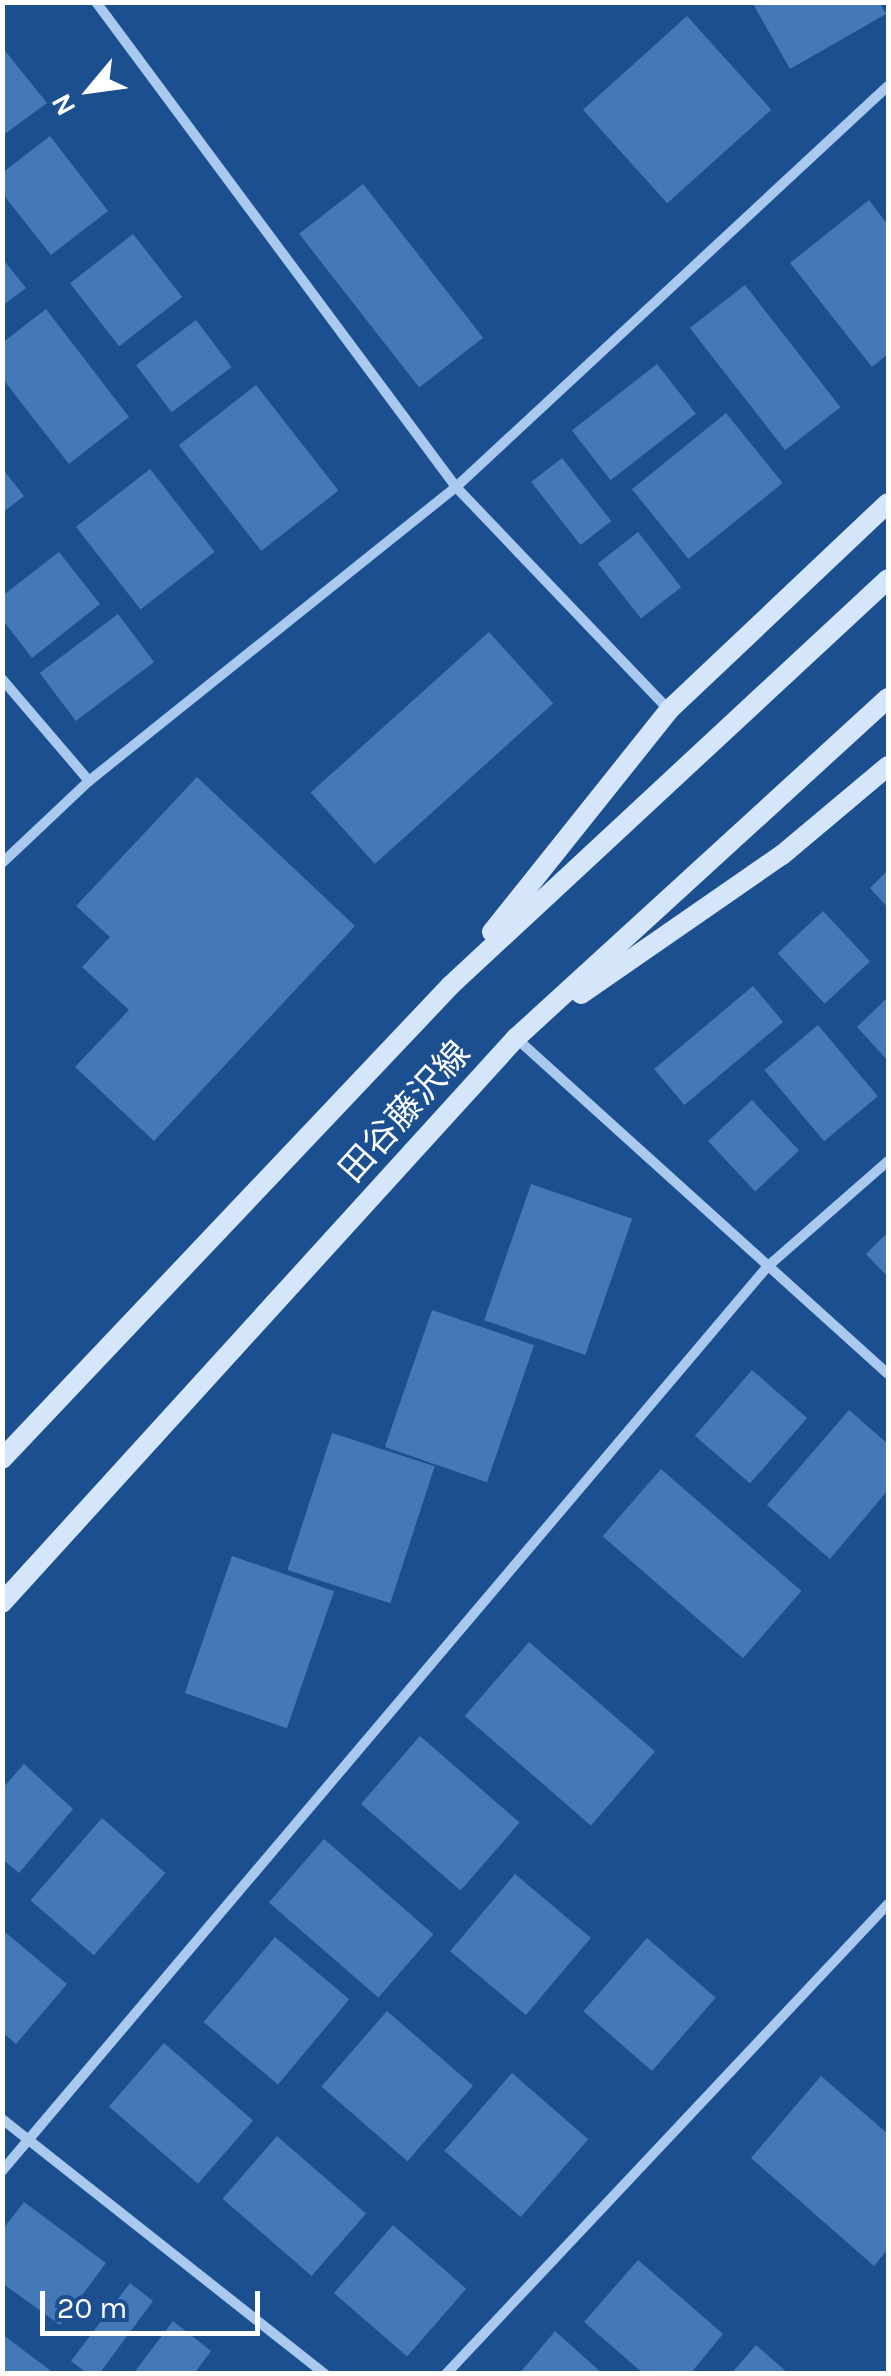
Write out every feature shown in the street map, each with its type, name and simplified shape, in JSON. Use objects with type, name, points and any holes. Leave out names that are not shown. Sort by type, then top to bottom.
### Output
[{"type":"main road","points":[[450,984],[669,710],[888,503]]},
{"type":"main road","name":"田谷藤沢線","points":[[2,1459],[450,984],[888,580]]},
{"type":"main road","name":"田谷藤沢線","points":[[2,1603],[516,1038],[888,698]]},
{"type":"main road","points":[[516,1038],[782,854],[888,766]]},
{"type":"street","points":[[96,2],[456,487],[669,710]]},
{"type":"street","points":[[2,863],[89,781],[456,487],[888,86]]},
{"type":"street","points":[[2,679],[89,781]]},
{"type":"street","points":[[516,1038],[888,1374]]},
{"type":"street","points":[[2,2171],[767,1267],[888,1162]]},
{"type":"street","points":[[446,2374],[888,1904]]},
{"type":"street","points":[[2,2119],[326,2374]]},
{"type":"building","points":[[752,2],[879,2],[886,14],[790,69]]},
{"type":"building","points":[[687,16],[771,110],[667,203],[583,110]]},
{"type":"building","points":[[2,47],[47,103],[2,136]]},
{"type":"building","points":[[50,136],[108,211],[51,255],[2,193],[2,173]]},
{"type":"building","points":[[363,184],[483,338],[419,388],[299,234]]},
{"type":"building","points":[[869,200],[888,225],[888,354],[872,367],[790,263]]},
{"type":"building","points":[[133,234],[182,297],[119,346],[70,283]]},
{"type":"building","points":[[2,258],[26,288],[2,306]]},
{"type":"building","points":[[745,285],[840,407],[785,450],[690,328]]},
{"type":"building","points":[[46,309],[129,417],[69,464],[2,378],[2,343]]},
{"type":"building","points":[[196,320],[232,367],[172,412],[136,365]]},
{"type":"building","points":[[657,364],[696,414],[611,480],[572,430]]},
{"type":"building","points":[[256,385],[338,491],[261,551],[179,445]]},
{"type":"building","points":[[726,413],[783,483],[689,559],[632,489]]},
{"type":"building","points":[[562,458],[611,521],[581,545],[531,482]]},
{"type":"building","points":[[2,468],[24,496],[2,513]]},
{"type":"building","points":[[150,469],[215,552],[141,610],[76,527]]},
{"type":"building","points":[[638,532],[681,587],[641,619],[598,563]]},
{"type":"building","points":[[59,552],[100,604],[32,658],[2,619],[2,596]]},
{"type":"building","points":[[118,614],[154,662],[76,721],[40,673]]},
{"type":"building","points":[[489,632],[553,703],[375,864],[311,793]]},
{"type":"building","points":[[197,777],[355,926],[154,1141],[75,1067],[129,1010],[82,967],[110,937],[76,906]]},
{"type":"building","points":[[888,870],[888,908],[870,888]]},
{"type":"building","points":[[823,911],[870,961],[825,1004],[778,953]]},
{"type":"building","points":[[753,986],[783,1022],[684,1105],[654,1069]]},
{"type":"building","points":[[888,997],[888,1061],[857,1027]]},
{"type":"building","points":[[818,1025],[878,1096],[824,1141],[764,1070]]},
{"type":"building","points":[[752,1100],[799,1150],[755,1191],[708,1141]]},
{"type":"building","points":[[531,1184],[632,1219],[585,1355],[484,1320]]},
{"type":"building","points":[[888,1232],[888,1277],[866,1254]]},
{"type":"building","points":[[432,1310],[534,1345],[487,1482],[385,1447]]},
{"type":"building","points":[[752,1370],[807,1418],[750,1484],[695,1436]]},
{"type":"building","points":[[849,1410],[888,1444],[888,1490],[830,1559],[767,1505]]},
{"type":"building","points":[[332,1433],[435,1466],[390,1603],[288,1570]]},
{"type":"building","points":[[661,1469],[801,1591],[743,1658],[603,1536]]},
{"type":"building","points":[[232,1556],[334,1591],[287,1728],[185,1693]]},
{"type":"building","points":[[529,1642],[655,1752],[591,1826],[465,1716]]},
{"type":"building","points":[[420,1736],[520,1823],[461,1891],[361,1804]]},
{"type":"building","points":[[24,1764],[73,1809],[19,1873],[2,1859],[2,1789]]},
{"type":"building","points":[[102,1818],[165,1873],[94,1955],[30,1900]]},
{"type":"building","points":[[324,1839],[433,1934],[378,1998],[269,1902]]},
{"type":"building","points":[[515,1874],[591,1938],[526,2015],[450,1951]]},
{"type":"building","points":[[5,1932],[67,1984],[16,2044],[2,2032]]},
{"type":"building","points":[[275,1937],[349,1999],[278,2084],[204,2022]]},
{"type":"building","points":[[647,1938],[716,1998],[652,2071],[583,2011]]},
{"type":"building","points":[[387,2011],[473,2086],[407,2161],[321,2086]]},
{"type":"building","points":[[164,2043],[253,2120],[198,2184],[109,2106]]},
{"type":"building","points":[[512,2073],[588,2139],[521,2217],[444,2151]]},
{"type":"building","points":[[821,2076],[888,2134],[888,2249],[874,2266],[751,2158]]},
{"type":"building","points":[[277,2136],[366,2213],[312,2276],[223,2199]]},
{"type":"building","points":[[24,2202],[106,2263],[60,2325],[2,2283],[2,2230]]},
{"type":"building","points":[[393,2225],[466,2289],[407,2357],[334,2293]]},
{"type":"building","points":[[638,2260],[723,2334],[690,2374],[644,2374],[584,2322]]},
{"type":"building","points":[[130,2283],[153,2301],[99,2374],[88,2374],[71,2361]]},
{"type":"building","points":[[173,2321],[211,2351],[194,2374],[133,2374]]},
{"type":"building","points":[[555,2331],[603,2374],[519,2374]]},
{"type":"building","points":[[2,2334],[55,2374],[2,2374]]},
{"type":"building","points":[[756,2345],[789,2374],[731,2374]]}]
